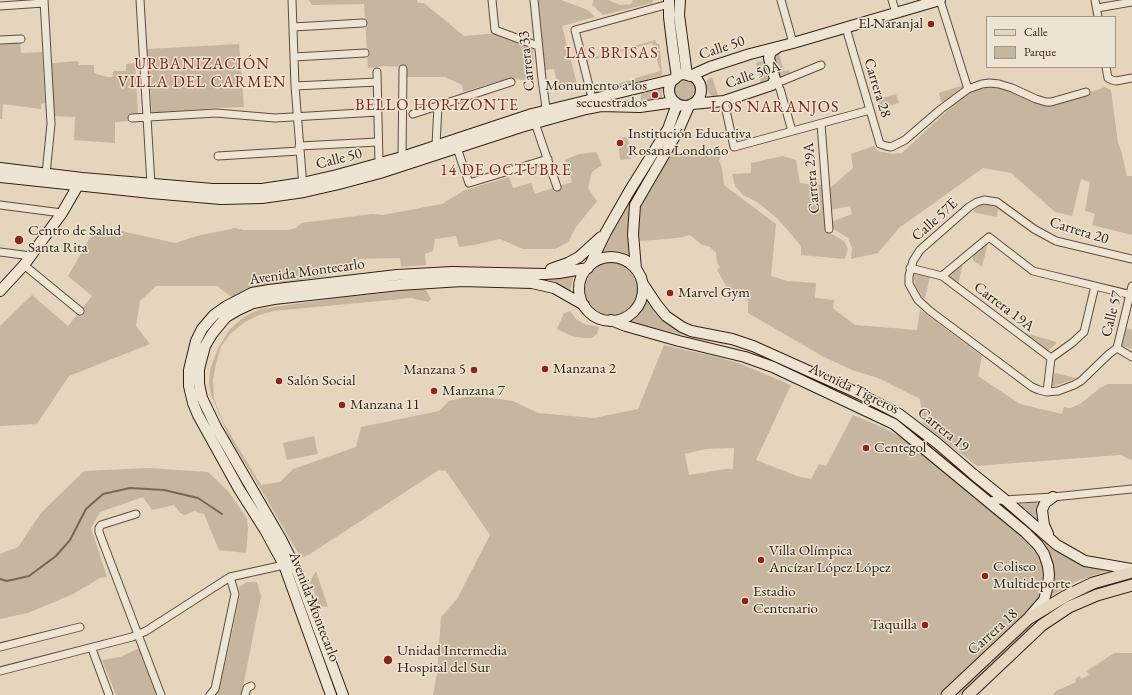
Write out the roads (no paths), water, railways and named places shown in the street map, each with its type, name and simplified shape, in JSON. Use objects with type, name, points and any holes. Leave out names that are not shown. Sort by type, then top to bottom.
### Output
[{"type":"main road","points":[[680,0],[679,16],[682,76]]},
{"type":"main road","name":"Calle 50","points":[[0,177],[80,182],[151,184],[220,190],[303,188],[436,145],[550,114],[940,0]]},
{"type":"main road","points":[[636,269],[634,234],[635,206],[678,131],[690,105],[699,98],[701,88],[698,82],[682,76],[672,50],[669,2]]},
{"type":"main road","points":[[774,82],[769,58],[770,54],[779,47]]},
{"type":"main road","points":[[682,76],[671,83],[671,97],[676,103],[683,106],[690,105]]},
{"type":"main road","name":"Calle 50A","points":[[690,105],[724,101],[774,82]]},
{"type":"main road","name":"Calle 50","points":[[587,103],[601,106],[640,107],[676,103]]},
{"type":"main road","points":[[589,266],[600,259],[612,257],[624,259],[636,269],[641,276],[643,284],[643,296],[637,308],[628,316],[622,318],[611,320],[596,316],[584,305],[580,291],[580,284],[582,277],[606,232],[630,190],[659,145],[668,128],[676,103]]},
{"type":"main road","points":[[660,105],[668,106],[673,115]]},
{"type":"main road","name":"Calle 50","points":[[0,168],[46,174],[80,182],[221,199],[262,198],[303,188],[380,173],[535,123],[550,114]]},
{"type":"main road","points":[[0,291],[31,256],[62,212],[80,182]]},
{"type":"main road","points":[[510,273],[535,272],[554,269],[579,257],[606,232]]},
{"type":"main road","name":"Avenida Montecarlo","points":[[331,695],[284,565],[265,530],[235,482],[198,415],[193,403],[189,386],[189,370],[196,341],[202,329],[214,315],[225,307],[252,293],[397,275],[452,272],[559,273],[589,266]]},
{"type":"main road","name":"Avenida Montecarlo","points":[[343,695],[297,571],[281,539],[216,427],[202,398],[199,384],[199,369],[205,346],[212,334],[226,317],[253,303],[274,299],[399,285],[462,281],[532,283],[554,288],[584,305]]},
{"type":"main road","name":"Carrera 19","points":[[643,284],[666,316],[682,328],[753,346],[860,394],[899,414],[937,443],[1057,545],[1085,561],[1132,569]]},
{"type":"main road","name":"Avenida Tigreros","points":[[611,320],[679,341],[745,357],[773,367],[894,424],[1025,532],[1038,545],[1044,554],[1049,575],[1048,585],[1044,600],[1028,619]]},
{"type":"main road","points":[[1050,538],[1044,525],[1042,510],[1045,503],[1054,497]]},
{"type":"main road","name":"Carrera 18","points":[[947,695],[1028,619],[1064,597],[1087,586],[1132,572]]},
{"type":"main road","name":"Carrera 18","points":[[968,695],[1042,625],[1069,607],[1097,595],[1132,586]]},
{"type":"street","points":[[140,0],[151,184]]},
{"type":"street","points":[[292,0],[295,86],[303,188]]},
{"type":"street","points":[[492,0],[495,30],[538,46]]},
{"type":"street","name":"Carrera 33","points":[[534,0],[538,46],[550,114]]},
{"type":"street","points":[[781,0],[793,43]]},
{"type":"street","points":[[892,0],[896,13]]},
{"type":"street","points":[[940,0],[968,90],[990,83],[999,84],[1036,99],[1051,102],[1086,92]]},
{"type":"street","points":[[0,6],[44,2],[51,124],[46,174]]},
{"type":"street","points":[[587,103],[575,30],[669,2]]},
{"type":"street","points":[[1098,16],[1096,4],[1132,2]]},
{"type":"street","points":[[293,27],[363,23]]},
{"type":"street","name":"Carrera 28","points":[[846,28],[880,144],[891,147],[905,140],[941,109],[968,90]]},
{"type":"street","points":[[0,40],[20,39]]},
{"type":"street","points":[[294,57],[365,53]]},
{"type":"street","name":"Calle 50A","points":[[774,82],[821,65]]},
{"type":"street","points":[[1106,68],[1108,78],[1112,80],[1116,81],[1132,78]]},
{"type":"street","points":[[402,157],[403,69]]},
{"type":"street","points":[[377,72],[379,164]]},
{"type":"street","points":[[295,86],[377,82]]},
{"type":"street","points":[[413,114],[511,82]]},
{"type":"street","points":[[774,82],[779,86],[792,131]]},
{"type":"street","points":[[724,101],[734,147],[870,110]]},
{"type":"street","points":[[436,145],[438,106]]},
{"type":"street","points":[[132,118],[216,113],[275,118],[378,112]]},
{"type":"street","points":[[535,123],[557,187]]},
{"type":"street","name":"Carrera 29A","points":[[821,124],[829,229]]},
{"type":"street","points":[[218,156],[378,142]]},
{"type":"street","points":[[457,148],[468,183],[548,159]]},
{"type":"street","name":"Calle 57E","points":[[1003,206],[989,200],[984,200],[973,204],[920,250],[910,268],[910,287],[918,300],[930,311],[1032,387],[1047,392]]},
{"type":"street","points":[[0,205],[62,212]]},
{"type":"street","name":"Carrera 20","points":[[1003,206],[1034,229],[1051,239],[1132,259]]},
{"type":"street","points":[[910,268],[942,276],[989,237],[1033,271],[1131,295]]},
{"type":"street","points":[[0,252],[31,256]]},
{"type":"street","points":[[24,265],[80,311]]},
{"type":"street","name":"Carrera 19A","points":[[942,276],[1051,358]]},
{"type":"street","points":[[1095,286],[1084,332],[1072,343],[1051,358],[1047,392],[1058,391],[1081,381],[1117,348],[1132,357]]},
{"type":"street","name":"Calle 57","points":[[1117,348],[1132,286]]},
{"type":"street","points":[[987,501],[1054,497],[1132,489]]},
{"type":"street","points":[[136,514],[101,525],[99,532],[161,695]]},
{"type":"street","points":[[0,671],[92,649],[139,634],[230,577],[284,565]]},
{"type":"street","points":[[210,695],[215,689],[235,594],[230,577]]},
{"type":"street","points":[[0,647],[80,627]]},
{"type":"street","points":[[92,649],[109,695]]},
{"type":"street","points":[[245,695],[247,688],[251,686]]},
{"type":"waterway","points":[[0,579],[7,581],[29,576],[56,556],[70,540],[86,509],[103,494],[130,488],[164,490],[198,498],[222,514]]},
{"type":"place","name":"El Naranjal","points":[[931,24]]},
{"type":"place","name":"Monumento a los secuestrados","points":[[655,95]]},
{"type":"place","name":"Institución Educativa Rosana Londoño","points":[[620,143]]},
{"type":"place","name":"Centro de Salud Santa Rita","points":[[19,240]]},
{"type":"place","name":"Marvel Gym","points":[[670,293]]},
{"type":"place","name":"Manzana 2","points":[[545,369]]},
{"type":"place","name":"Manzana 5","points":[[474,370]]},
{"type":"place","name":"Salón Social","points":[[279,381]]},
{"type":"place","name":"Manzana 7","points":[[434,391]]},
{"type":"place","name":"Manzana 11","points":[[342,405]]},
{"type":"place","name":"Centegol","points":[[866,448]]},
{"type":"place","name":"Villa Olímpica Ancízar López López","points":[[761,560]]},
{"type":"place","name":"Coliseo Multideporte","points":[[985,576]]},
{"type":"place","name":"Estadio Centenario","points":[[745,601]]},
{"type":"place","name":"Taquilla","points":[[925,625]]},
{"type":"place","name":"Unidad Intermedia Hospital del Sur","points":[[388,660]]},
{"type":"district","name":"LAS BRISAS","points":[[612,54]]},
{"type":"district","name":"URBANIZACIÓN VILLA DEL CARMEN","points":[[202,74]]},
{"type":"district","name":"BELLO HORIZONTE","points":[[437,106]]},
{"type":"district","name":"LOS NARANJOS","points":[[775,108]]},
{"type":"district","name":"14 DE OCTUBRE","points":[[506,171]]}]
